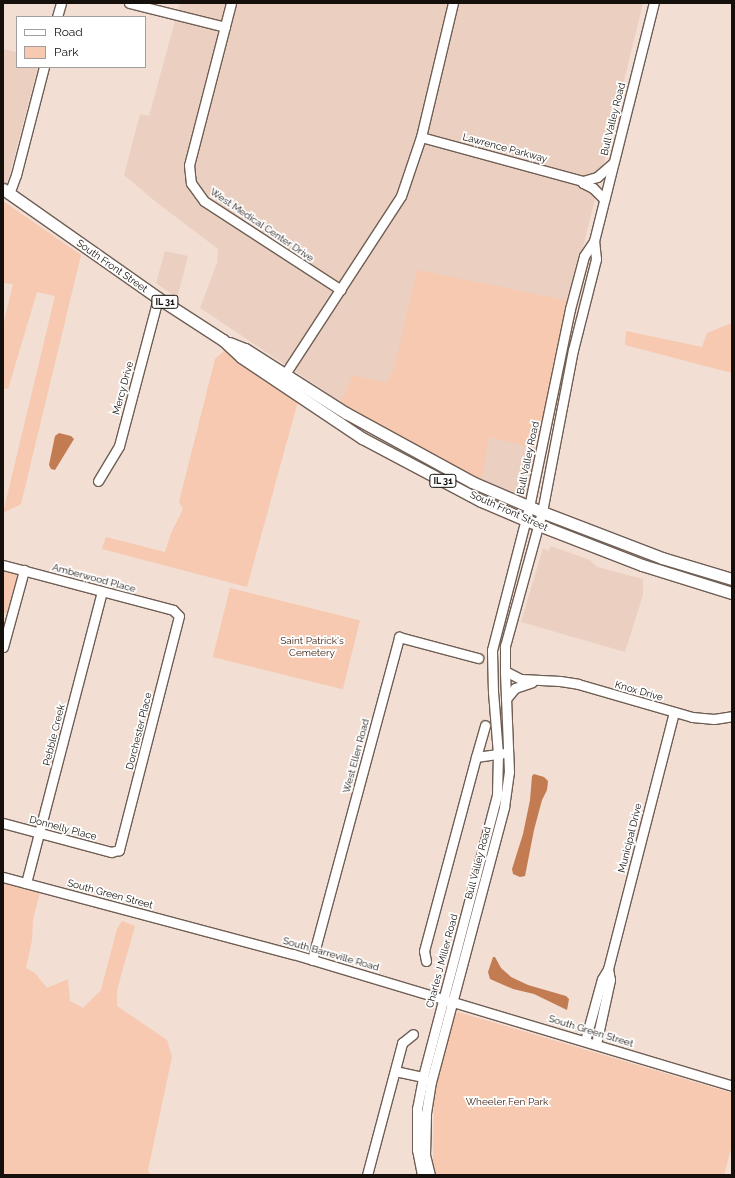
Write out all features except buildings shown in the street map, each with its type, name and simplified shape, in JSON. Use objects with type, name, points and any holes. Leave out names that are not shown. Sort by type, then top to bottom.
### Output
[{"type":"main road","name":"South Front Street","points":[[6,192],[158,298],[223,340],[241,357],[362,438],[481,500],[526,520],[642,566],[732,593]]},
{"type":"main road","name":"South Front Street","points":[[223,340],[245,349],[346,413],[472,482],[529,507],[662,558],[732,579]]},
{"type":"street","points":[[57,16],[61,3]]},
{"type":"street","points":[[129,3],[225,27]]},
{"type":"street","name":"West Medical Center Drive","points":[[231,3],[189,165],[191,183],[204,201],[340,290]]},
{"type":"street","points":[[285,374],[401,196],[421,137],[453,3]]},
{"type":"street","name":"Bull Valley Road","points":[[498,754],[493,692],[492,650],[529,507],[570,309],[584,256],[594,240],[654,3]]},
{"type":"street","points":[[6,192],[16,175],[44,68]]},
{"type":"street","name":"Lawrence Parkway","points":[[421,137],[583,181],[583,183],[592,188],[604,199]]},
{"type":"street","points":[[583,181],[596,177],[613,163]]},
{"type":"street","name":"Bull Valley Road","points":[[453,1002],[504,807],[509,772],[504,671],[505,646],[542,512],[573,350],[596,259],[594,240]]},
{"type":"street","name":"Mercy Drive","points":[[98,480],[119,446],[158,298]]},
{"type":"street","name":"Amberwood Place","points":[[3,565],[173,610],[178,614]]},
{"type":"street","points":[[3,647],[24,570]]},
{"type":"street","name":"Pebble Creek","points":[[26,884],[102,592]]},
{"type":"street","name":"Dorchester Place","points":[[117,852],[121,847],[179,620],[178,614]]},
{"type":"street","name":"West Ellen Road","points":[[312,960],[399,637],[478,658]]},
{"type":"street","name":"Knox Drive","points":[[504,671],[518,678],[578,684],[674,712],[706,718],[732,716]]},
{"type":"street","name":"Knox Drive","points":[[506,699],[512,691],[520,685],[541,680]]},
{"type":"street","name":"Municipal Drive","points":[[586,1041],[602,979],[608,969],[674,712]]},
{"type":"street","points":[[426,961],[424,951],[485,725]]},
{"type":"street","points":[[476,757],[509,753]]},
{"type":"street","name":"Charles J Miller Road","points":[[422,1175],[417,1150],[418,1109],[423,1077],[497,795],[498,754]]},
{"type":"street","name":"Donnelly Place","points":[[3,822],[40,834],[111,852],[117,852]]},
{"type":"street","name":"South Green Street","points":[[3,877],[211,932]]},
{"type":"street","name":"South Barreville Road","points":[[211,932],[443,999]]},
{"type":"street","name":"Municipal Drive","points":[[596,1044],[610,980],[608,969]]},
{"type":"street","name":"South Green Street","points":[[443,999],[732,1086]]},
{"type":"street","name":"Charles J Miller Road","points":[[430,1175],[425,1154],[426,1113],[431,1082],[453,1002]]},
{"type":"street","points":[[367,1175],[402,1043],[413,1034]]},
{"type":"street","points":[[395,1071],[423,1077]]},
{"type":"shaded area","points":[[180,3],[643,3],[570,301],[527,506],[445,467],[341,402],[200,308],[217,263],[218,249],[156,202],[124,175],[140,114],[149,116]]},
{"type":"shaded area","points":[[3,49],[16,52],[16,68],[38,68],[7,184],[3,181]]},
{"type":"shaded area","points":[[165,251],[188,256],[177,298],[156,283]]},
{"type":"shaded area","points":[[59,433],[71,436],[74,439],[55,470],[51,469],[49,465],[55,436]]},
{"type":"shaded area","points":[[551,546],[590,560],[597,567],[643,579],[643,595],[625,652],[521,622],[543,548],[548,551]]},
{"type":"shaded area","points":[[534,774],[544,777],[548,781],[547,790],[542,800],[534,830],[525,876],[520,877],[513,874],[512,869],[523,834],[530,800],[532,776]]},
{"type":"shaded area","points":[[493,957],[495,957],[501,968],[511,977],[528,985],[566,996],[569,999],[567,1010],[534,994],[513,989],[490,979],[488,972]]},
{"type":"green space","points":[[3,201],[81,255],[21,504],[3,513],[55,296],[37,292],[8,389],[3,388],[3,325],[13,284],[3,283]]},
{"type":"green space","points":[[417,270],[570,301],[541,449],[489,437],[481,483],[445,467],[341,402],[353,375],[386,383],[394,369]]},
{"type":"green space","points":[[732,323],[732,373],[625,345],[626,331],[702,347],[707,333]]},
{"type":"green space","points":[[224,351],[298,401],[247,587],[102,549],[106,537],[165,552],[171,533],[183,509],[179,502],[215,359]]},
{"type":"green space","points":[[3,568],[14,571],[17,577],[9,614],[3,612]]},
{"type":"green space","name":"Saint Patrick's Cemetery","points":[[230,588],[360,620],[343,689],[213,657]]},
{"type":"green space","points":[[3,882],[40,893],[33,919],[32,940],[26,968],[35,973],[47,988],[68,979],[70,1001],[83,1008],[101,990],[117,929],[122,921],[135,926],[117,990],[117,1006],[167,1040],[172,1057],[148,1170],[150,1175],[3,1175]]},
{"type":"green space","name":"Wheeler Fen Park","points":[[458,1012],[732,1093],[732,1145],[724,1175],[435,1175],[433,1169],[434,1092],[453,1017]]}]
